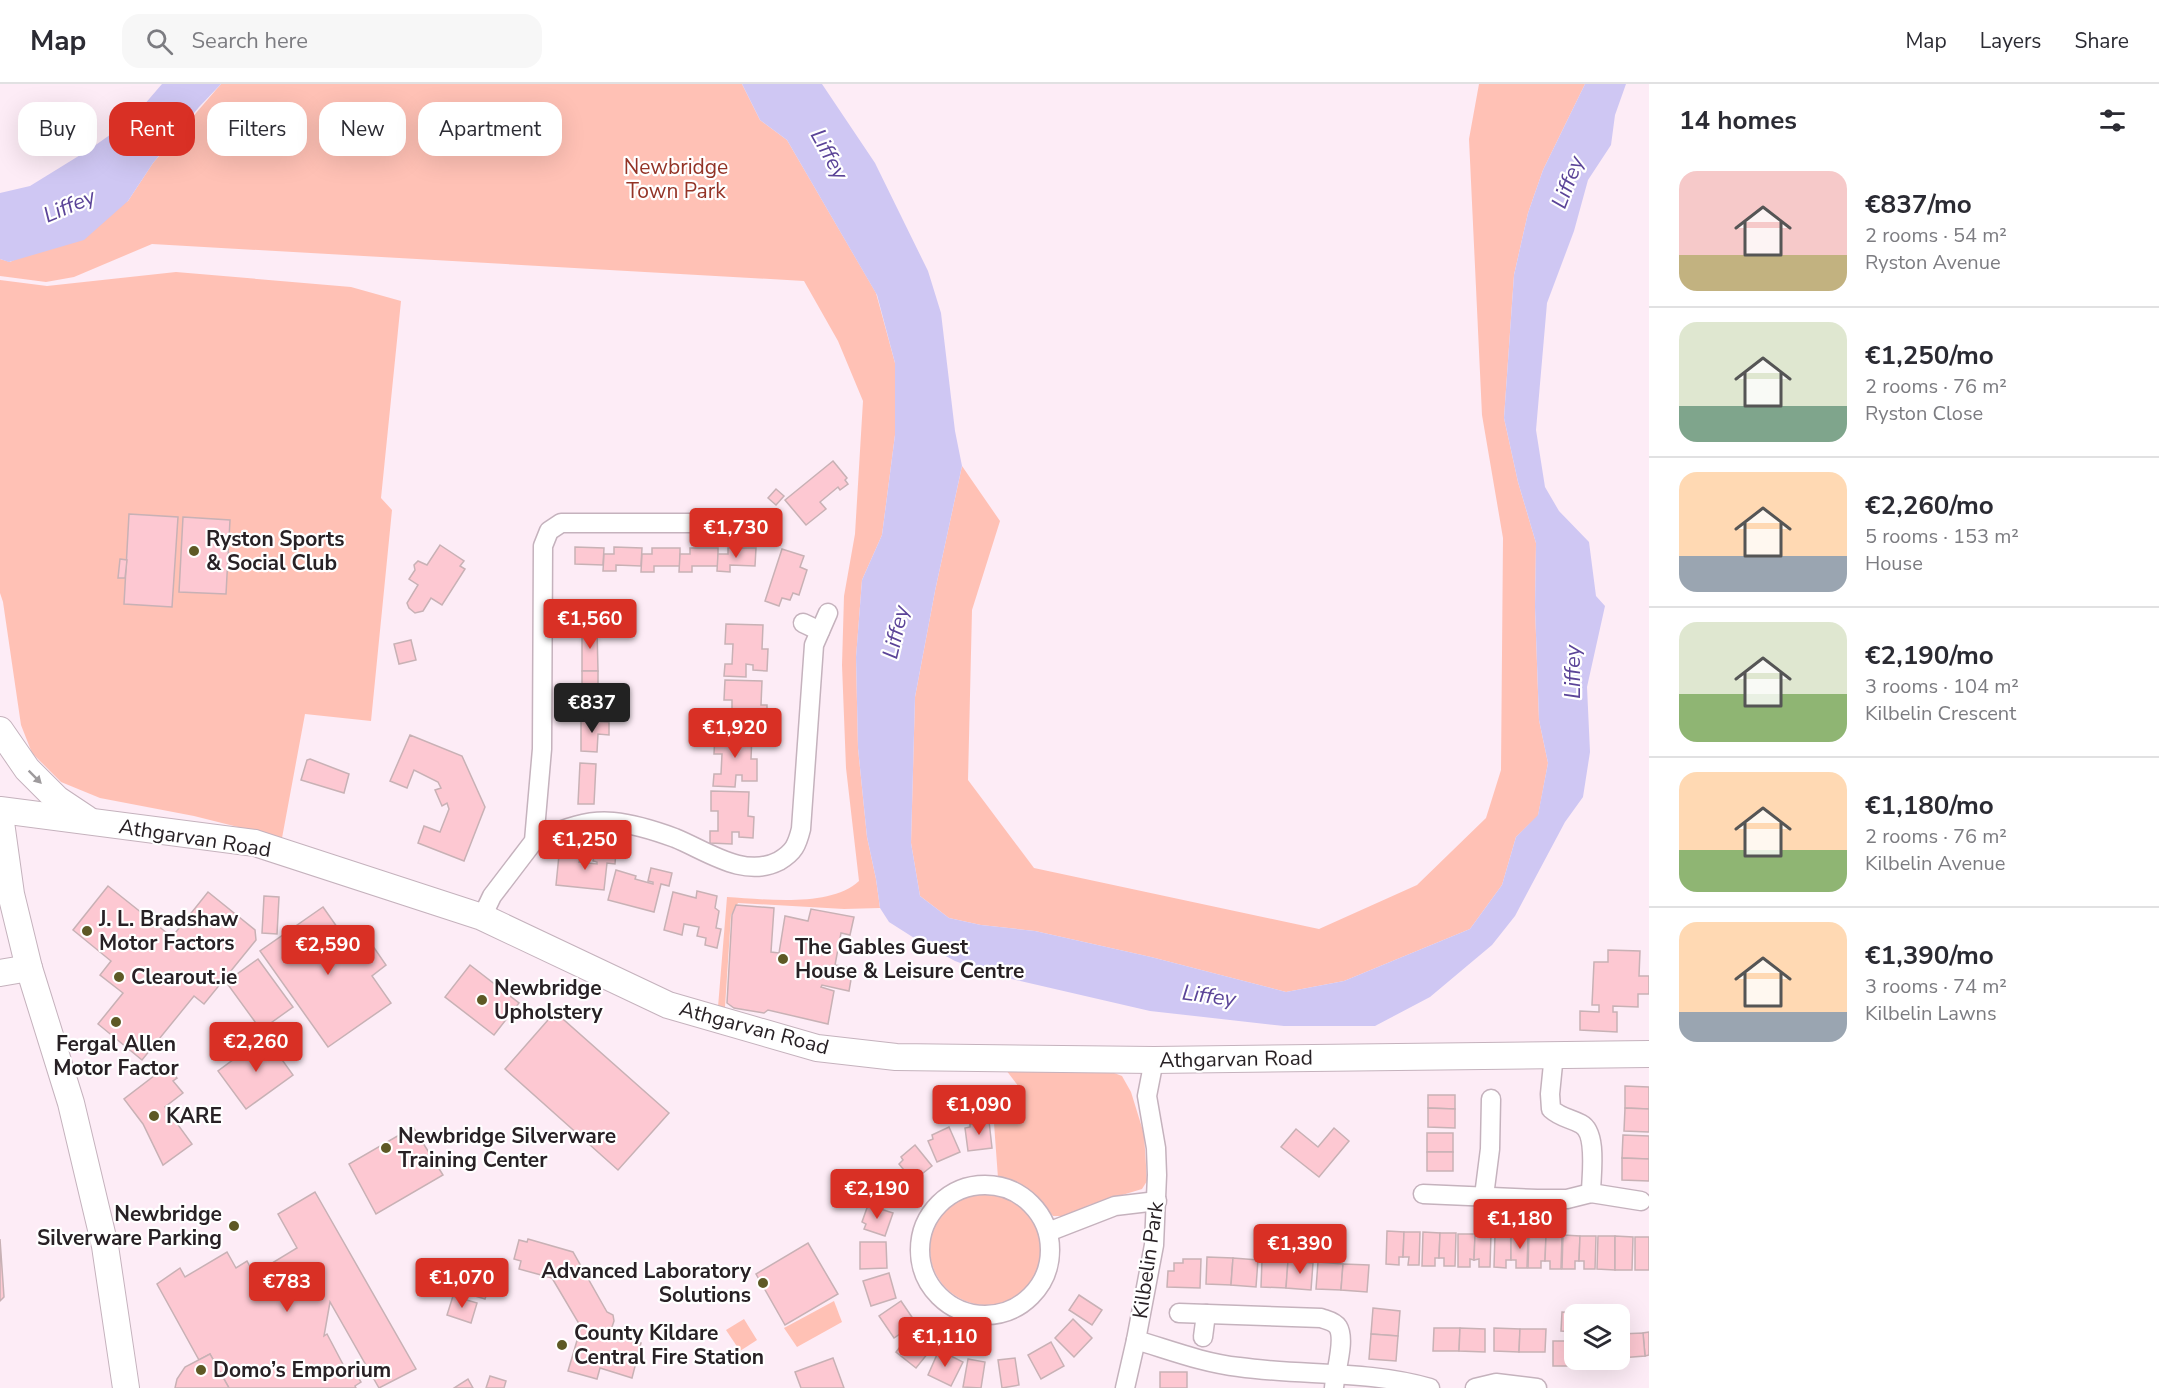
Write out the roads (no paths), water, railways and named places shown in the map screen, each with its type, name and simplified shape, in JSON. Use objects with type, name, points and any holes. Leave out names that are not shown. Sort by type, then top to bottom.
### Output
[{"type":"main road","points":[[0,730],[34,776],[57,799],[92,823]]},
{"type":"main road","name":"Athgarvan Road","points":[[0,810],[255,843],[482,917],[668,1005],[817,1048],[896,1057],[1154,1060],[1649,1054]]},
{"type":"main road","points":[[0,815],[11,894],[29,968],[70,1103],[105,1246],[126,1388]]},
{"type":"main road","points":[[0,973],[29,968]]},
{"type":"street","points":[[482,917],[492,896],[534,841],[542,749],[543,546],[549,531],[561,523],[735,523]]},
{"type":"street","points":[[534,841],[585,823],[612,822],[641,827],[676,838],[720,859],[748,866],[767,866],[782,859],[797,846],[801,829],[814,645],[812,627],[828,613]]},
{"type":"street","points":[[1554,1054],[1550,1094],[1551,1109],[1559,1116],[1581,1124],[1587,1129],[1592,1140],[1591,1193]]},
{"type":"street","name":"Kilbelin Park","points":[[1125,1388],[1155,1245],[1156,1148],[1147,1096],[1154,1060]]},
{"type":"street","points":[[1484,1196],[1495,1108]]},
{"type":"street","points":[[985,1184],[1020,1194],[1037,1211],[1048,1232],[1050,1249],[1048,1269],[1039,1287],[1024,1302],[1006,1312],[986,1316],[966,1313],[947,1304],[932,1289],[923,1271],[920,1251],[922,1230],[932,1212],[946,1197],[964,1188],[985,1184]]},
{"type":"street","points":[[1423,1194],[1567,1199],[1591,1193],[1641,1201]]},
{"type":"street","points":[[1048,1232],[1115,1206],[1157,1201]]},
{"type":"street","points":[[1179,1313],[1321,1318],[1333,1322],[1338,1327],[1341,1345],[1334,1381]]},
{"type":"street","points":[[1203,1337],[1206,1314]]},
{"type":"street","points":[[1136,1340],[1195,1359],[1236,1367],[1334,1381],[1371,1376],[1407,1381],[1430,1388]]},
{"type":"street","points":[[1475,1388],[1497,1383],[1537,1388]]},
{"type":"water","points":[[162,84],[221,84],[195,112],[195,102],[146,102]]},
{"type":"water","name":"Liffey","points":[[742,84],[822,84],[875,163],[928,271],[941,313],[955,431],[962,466],[915,697],[911,843],[920,896],[949,918],[981,925],[1035,931],[1151,957],[1286,992],[1344,981],[1470,929],[1502,885],[1516,837],[1538,815],[1548,763],[1539,720],[1535,607],[1536,543],[1518,482],[1504,418],[1514,275],[1528,213],[1543,170],[1585,84],[1626,84],[1615,115],[1611,145],[1588,180],[1574,231],[1547,303],[1536,430],[1545,487],[1559,511],[1589,542],[1596,596],[1605,606],[1587,687],[1590,752],[1583,797],[1565,822],[1515,916],[1492,945],[1430,997],[1375,1026],[1284,1026],[1150,1011],[990,974],[955,961],[889,922],[880,908],[867,837],[858,748],[856,657],[862,580],[882,535],[895,435],[895,363],[877,295],[787,140],[760,120]]},
{"type":"water","name":"Liffey","points":[[109,136],[109,156],[159,156],[128,201],[84,240],[9,262],[0,259],[0,193],[30,186],[79,156],[97,156],[97,144]]},
{"type":"place","name":"Ryston Sports & Social Club","points":[[194,551]]},
{"type":"place","name":"J. L. Bradshaw Motor Factors","points":[[87,931]]},
{"type":"place","name":"The Gables Guest House & Leisure Centre","points":[[783,959]]},
{"type":"place","name":"Clearout.ie","points":[[119,977]]},
{"type":"place","name":"Newbridge Upholstery","points":[[482,1000]]},
{"type":"place","name":"Fergal Allen Motor Factor","points":[[116,1022]]},
{"type":"place","name":"KARE","points":[[154,1116]]},
{"type":"place","name":"Newbridge Silverware Training Center","points":[[386,1148]]},
{"type":"place","name":"Newbridge Silverware Parking","points":[[234,1226]]},
{"type":"place","name":"Advanced Laboratory Solutions","points":[[763,1283]]},
{"type":"place","name":"County Kildare Central Fire Station","points":[[562,1345]]},
{"type":"place","name":"Domo’s Emporium","points":[[201,1370]]},
{"type":"park label","name":"Newbridge Town Park","points":[[676,179]]}]
